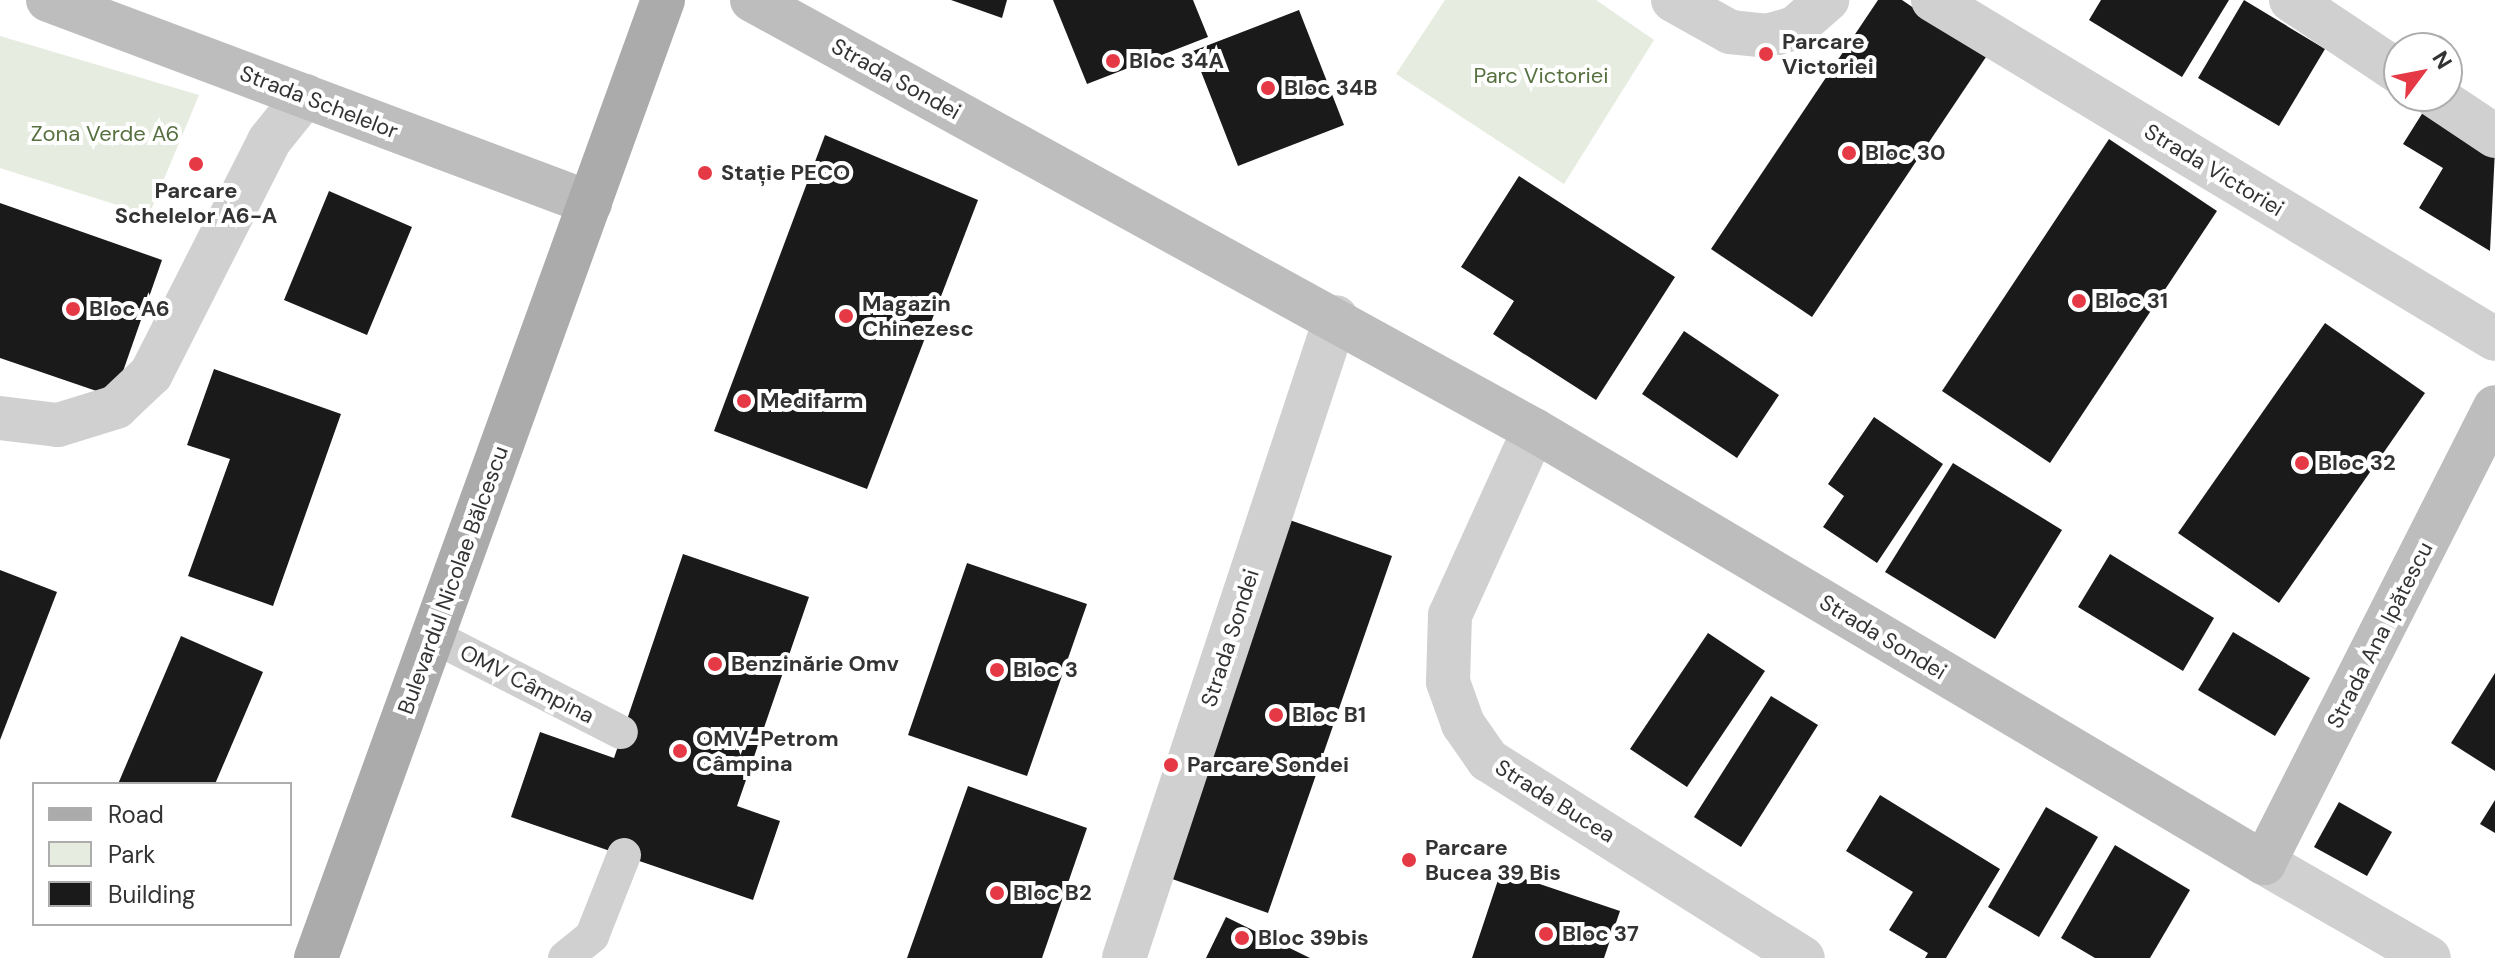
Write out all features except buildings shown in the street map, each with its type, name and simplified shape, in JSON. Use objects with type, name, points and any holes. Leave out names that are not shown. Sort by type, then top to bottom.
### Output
[{"type":"main road","name":"Bulevardul Nicolae Bălcescu","points":[[316,958],[663,0]]},
{"type":"street","name":"Strada Schelelor","points":[[48,0],[590,203]]},
{"type":"street","name":"Strada Sondei","points":[[752,0],[1336,317],[1534,430],[2429,958]]},
{"type":"street","points":[[1673,0],[1730,32],[1767,36],[1795,28],[1827,0]]},
{"type":"street","name":"Strada Victoriei","points":[[1933,0],[2495,339]]},
{"type":"street","points":[[2291,0],[2383,61]]},
{"type":"street","points":[[0,418],[73,420],[116,407],[151,374],[269,141],[305,96]]},
{"type":"street","points":[[2459,112],[2495,136]]},
{"type":"street","name":"Strada Sondei","points":[[1124,958],[1336,317]]},
{"type":"street","name":"Strada Ana Ipătescu","points":[[2264,863],[2495,407]]},
{"type":"street","name":"Strada Bucea","points":[[1534,430],[1450,615],[1448,682],[1463,724],[1488,760],[1803,958]]},
{"type":"lane","name":"OMV Câmpina","points":[[433,636],[621,732]]},
{"type":"lane","points":[[565,958],[592,936],[624,855]]},
{"type":"green space","name":"Parc Victoriei","points":[[1445,0],[1596,0],[1654,40],[1564,184],[1396,74]]},
{"type":"green space","name":"Zona Verde A6","points":[[0,36],[199,95],[149,215],[0,168]]},
{"type":"place","name":"Parcare Victoriei","points":[[1766,54]]},
{"type":"place","name":"Bloc 34A","points":[[1113,61]]},
{"type":"place","name":"Bloc 34B","points":[[1268,88]]},
{"type":"place","name":"Bloc 30","points":[[1849,153]]},
{"type":"place","name":"Parcare Schelelor A6-A","points":[[196,164]]},
{"type":"place","name":"Stație PECO","points":[[705,173]]},
{"type":"place","name":"Bloc 31","points":[[2079,301]]},
{"type":"place","name":"Bloc A6","points":[[73,309]]},
{"type":"place","name":"Magazin Chinezesc","points":[[846,316]]},
{"type":"place","name":"Medifarm","points":[[744,401]]},
{"type":"place","name":"Bloc 32","points":[[2302,463]]},
{"type":"place","name":"Benzinărie Omv","points":[[715,664]]},
{"type":"place","name":"Bloc 3","points":[[997,670]]},
{"type":"place","name":"Bloc B1","points":[[1276,715]]},
{"type":"place","name":"OMV-Petrom Câmpina","points":[[680,751]]},
{"type":"place","name":"Parcare Sondei","points":[[1171,765]]},
{"type":"place","name":"Parcare Bucea 39 Bis","points":[[1409,860]]},
{"type":"place","name":"Bloc B2","points":[[997,893]]},
{"type":"place","name":"Bloc 37","points":[[1546,934]]},
{"type":"place","name":"Bloc 39bis","points":[[1242,938]]}]
